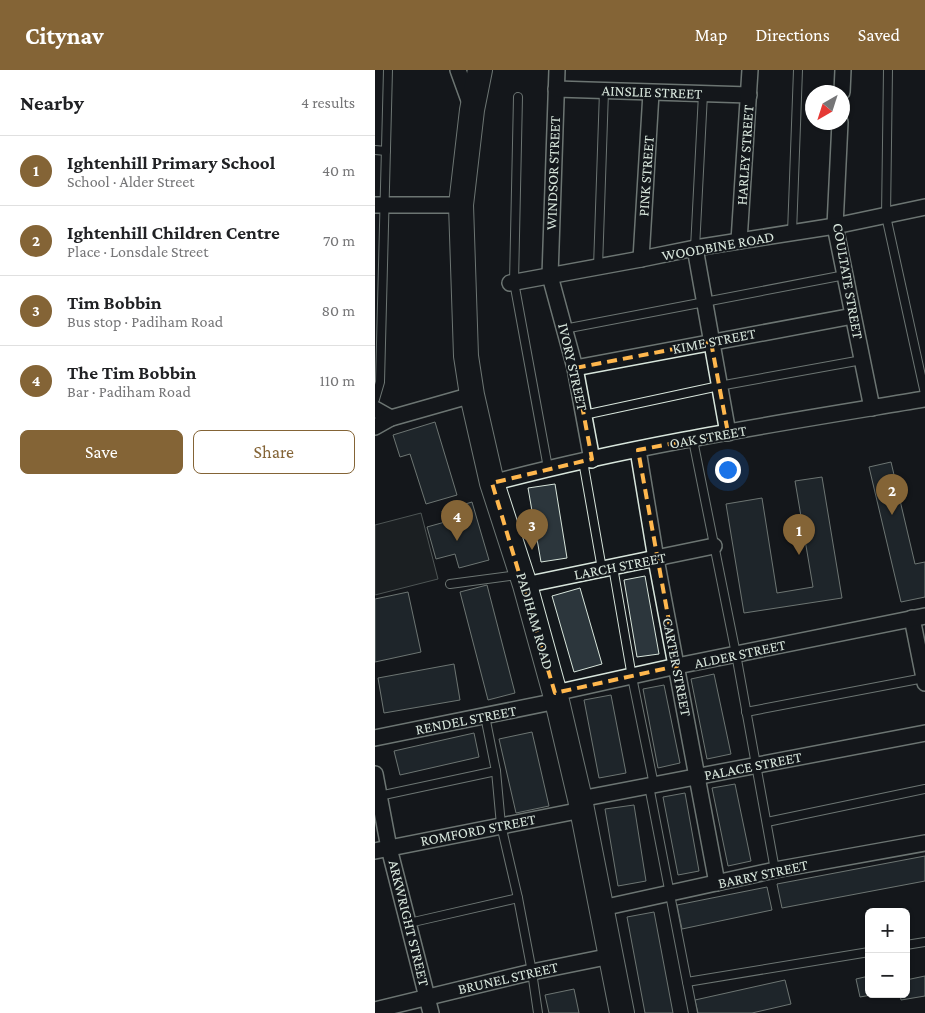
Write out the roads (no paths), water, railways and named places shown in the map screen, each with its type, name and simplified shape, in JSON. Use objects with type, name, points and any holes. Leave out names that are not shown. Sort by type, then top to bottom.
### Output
[{"type":"main road","name":"PADIHAM ROAD","points":[[480,70],[472,110],[461,205],[466,356],[472,395],[492,483],[523,580],[556,697],[581,805],[622,1013]]},
{"type":"street","name":"PADIHAM ROAD","points":[[458,70],[472,110]]},
{"type":"street","name":"WINDSOR STREET","points":[[550,276],[557,70]]},
{"type":"street","name":"HARLEY STREET","points":[[739,241],[750,70]]},
{"type":"street","points":[[842,85],[843,70]]},
{"type":"street","name":"AINSLIE STREET","points":[[556,89],[749,95]]},
{"type":"street","name":"PINK STREET","points":[[641,259],[651,93]]},
{"type":"street","name":"COULTATE STREET","points":[[840,130],[835,226],[872,408]]},
{"type":"street","points":[[380,205],[461,205]]},
{"type":"street","name":"WOODBINE ROAD","points":[[512,282],[695,248],[835,226],[925,207]]},
{"type":"street","points":[[695,248],[728,434]]},
{"type":"street","name":"IVORY STREET","points":[[550,276],[575,368],[584,414],[587,460]]},
{"type":"street","name":"KIME STREET","points":[[575,368],[853,316]]},
{"type":"street","points":[[375,427],[391,418],[472,395]]},
{"type":"street","name":"OAK STREET","points":[[492,483],[549,468],[638,450],[925,400]]},
{"type":"street","points":[[375,409],[391,418]]},
{"type":"street","name":"CARTER STREET","points":[[638,450],[656,558],[717,883]]},
{"type":"street","name":"LARCH STREET","points":[[523,580],[607,568],[714,546]]},
{"type":"street","points":[[919,617],[924,680]]},
{"type":"street","name":"ALDER STREET","points":[[556,697],[677,666],[919,617]]},
{"type":"street","name":"RENDEL STREET","points":[[375,738],[485,716],[556,697]]},
{"type":"street","name":"PALACE STREET","points":[[581,805],[652,785],[925,732]]},
{"type":"street","name":"ARKWRIGHT STREET","points":[[375,774],[379,796],[382,850],[409,923],[431,1013]]},
{"type":"street","name":"ROMFORD STREET","points":[[382,850],[501,826],[581,805]]},
{"type":"street","name":"BARRY STREET","points":[[602,908],[775,870],[925,843]]},
{"type":"street","name":"BRUNEL STREET","points":[[375,1010],[532,972],[611,956]]},
{"type":"lane","points":[[375,399],[380,382],[380,205],[386,151],[388,70]]},
{"type":"lane","points":[[792,233],[798,70]]},
{"type":"lane","points":[[888,70],[886,216],[925,394]]},
{"type":"lane","points":[[598,267],[604,91]]},
{"type":"lane","points":[[695,248],[703,94]]},
{"type":"lane","points":[[518,97],[512,282],[549,468]]},
{"type":"lane","points":[[375,150],[386,151]]},
{"type":"lane","points":[[564,329],[845,274]]},
{"type":"lane","points":[[584,414],[719,386],[863,360]]},
{"type":"lane","points":[[693,440],[775,870]]},
{"type":"lane","points":[[587,460],[607,568],[632,677],[693,1013]]},
{"type":"lane","points":[[450,584],[523,580]]},
{"type":"lane","points":[[745,712],[924,680]]},
{"type":"lane","points":[[485,716],[496,771],[501,826],[518,898],[538,1013]]},
{"type":"lane","points":[[379,796],[496,771]]},
{"type":"lane","points":[[767,822],[925,789]]},
{"type":"lane","points":[[409,923],[518,898]]},
{"type":"lane","points":[[910,944],[925,942]]},
{"type":"lane","points":[[687,982],[865,953]]},
{"type":"place","name":"Ightenhill Children Centre","points":[[892,515]]},
{"type":"place","name":"The Tim Bobbin","points":[[457,541]]},
{"type":"place","name":"Tim Bobbin","points":[[532,550]]},
{"type":"place","name":"Ightenhill Primary School","points":[[799,555]]}]
